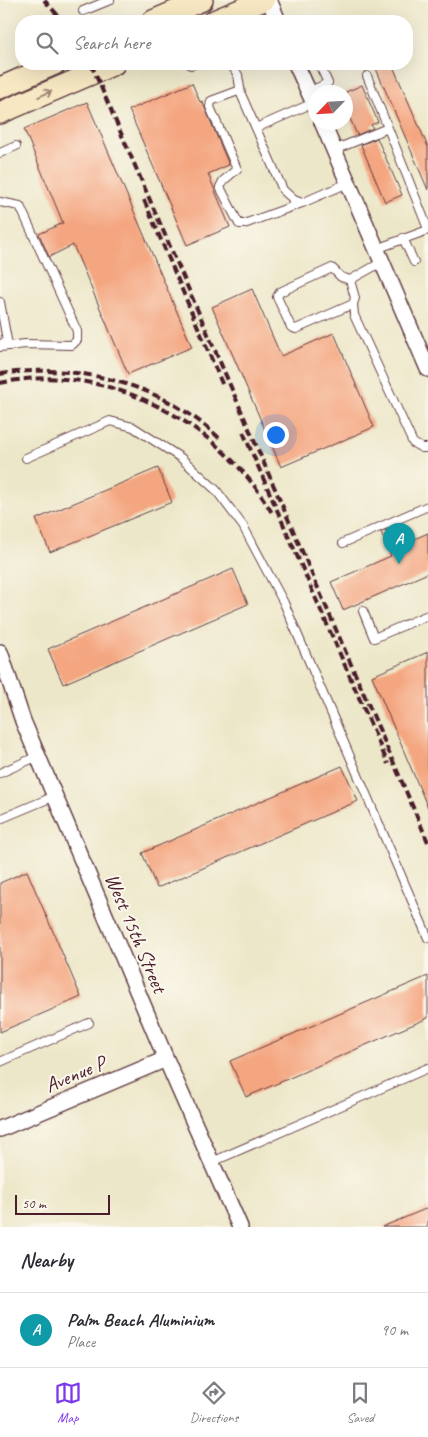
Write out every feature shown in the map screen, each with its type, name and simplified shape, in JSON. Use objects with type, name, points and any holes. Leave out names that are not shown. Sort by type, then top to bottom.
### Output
[{"type":"main road","points":[[167,15],[202,0]]},
{"type":"main road","points":[[228,15],[264,0]]},
{"type":"main road","points":[[0,88],[41,70]]},
{"type":"main road","points":[[0,113],[100,70]]},
{"type":"street","points":[[269,0],[275,15]]},
{"type":"street","points":[[299,70],[308,92]]},
{"type":"street","points":[[325,130],[379,256],[424,347],[428,370]]},
{"type":"street","name":"West 15th Street","points":[[0,652],[17,704],[38,756],[166,1059],[240,1227]]},
{"type":"street","name":"Avenue P","points":[[0,1129],[166,1059]]},
{"type":"lane","points":[[82,11],[110,0]]},
{"type":"lane","points":[[235,70],[241,94],[283,190],[294,200],[302,203]]},
{"type":"lane","points":[[322,70],[328,83],[326,85]]},
{"type":"lane","points":[[350,280],[403,238],[428,230],[367,76]]},
{"type":"lane","points":[[241,94],[231,92],[211,101],[210,107],[237,169],[223,181],[220,188],[238,224],[244,224],[302,203],[348,183]]},
{"type":"lane","points":[[256,128],[308,103]]},
{"type":"lane","points":[[334,150],[388,128]]},
{"type":"lane","points":[[0,153],[16,146]]},
{"type":"lane","points":[[0,202],[20,206],[77,331],[77,340],[72,345],[25,344],[0,346]]},
{"type":"lane","points":[[403,238],[414,262]]},
{"type":"lane","points":[[350,280],[341,277],[332,268],[280,292],[277,297],[291,327],[296,329],[353,304]]},
{"type":"lane","points":[[350,280],[355,298],[353,304],[354,315],[413,443],[422,448],[428,448]]},
{"type":"lane","points":[[0,302],[7,340],[0,346]]},
{"type":"lane","points":[[26,458],[110,421],[133,426],[180,458],[216,490],[243,526],[284,603],[428,938]]},
{"type":"lane","points":[[344,543],[428,506]]},
{"type":"lane","points":[[363,612],[374,638],[428,615]]},
{"type":"lane","points":[[0,773],[38,756]]},
{"type":"lane","points":[[0,820],[55,796]]},
{"type":"lane","points":[[0,1062],[90,1023]]},
{"type":"lane","points":[[212,1162],[428,1068]]},
{"type":"building","points":[[377,70],[395,70],[428,147],[428,190]]},
{"type":"building","points":[[192,83],[200,102],[202,101],[229,165],[208,174],[230,227],[187,245],[129,110]]},
{"type":"building","points":[[362,85],[378,122],[371,125],[373,128],[357,135],[353,126],[353,89]]},
{"type":"building","points":[[87,102],[192,347],[128,374],[73,245],[49,257],[39,234],[63,223],[24,129]]},
{"type":"building","points":[[377,138],[402,195],[385,202],[361,145]]},
{"type":"building","points":[[252,289],[281,356],[334,333],[374,427],[281,467],[212,307]]},
{"type":"building","points":[[158,468],[172,502],[50,552],[36,519]]},
{"type":"building","points":[[395,527],[403,544],[428,533],[428,573],[343,610],[331,582],[391,556],[381,532]]},
{"type":"building","points":[[233,569],[248,604],[63,684],[48,649]]},
{"type":"building","points":[[428,652],[428,808],[372,676]]},
{"type":"building","points":[[342,766],[358,801],[157,888],[142,853]]},
{"type":"building","points":[[27,871],[81,997],[0,1032],[0,883]]},
{"type":"building","points":[[428,976],[428,1018],[246,1097],[230,1061]]},
{"type":"building","points":[[428,1208],[428,1227],[382,1227]]},
{"type":"railway","points":[[44,0],[58,15]]},
{"type":"railway","points":[[94,70],[428,842]]},
{"type":"railway","points":[[144,200],[223,386]]},
{"type":"railway","points":[[0,374],[58,371],[117,381],[145,391],[172,404],[197,419],[219,438]]},
{"type":"railway","points":[[0,383],[39,378],[79,381],[118,390],[156,405],[191,426],[223,451],[250,480],[272,513]]},
{"type":"railway","points":[[243,432],[388,764]]},
{"type":"place","name":"Palm Beach Aluminium","points":[[399,564]]}]
